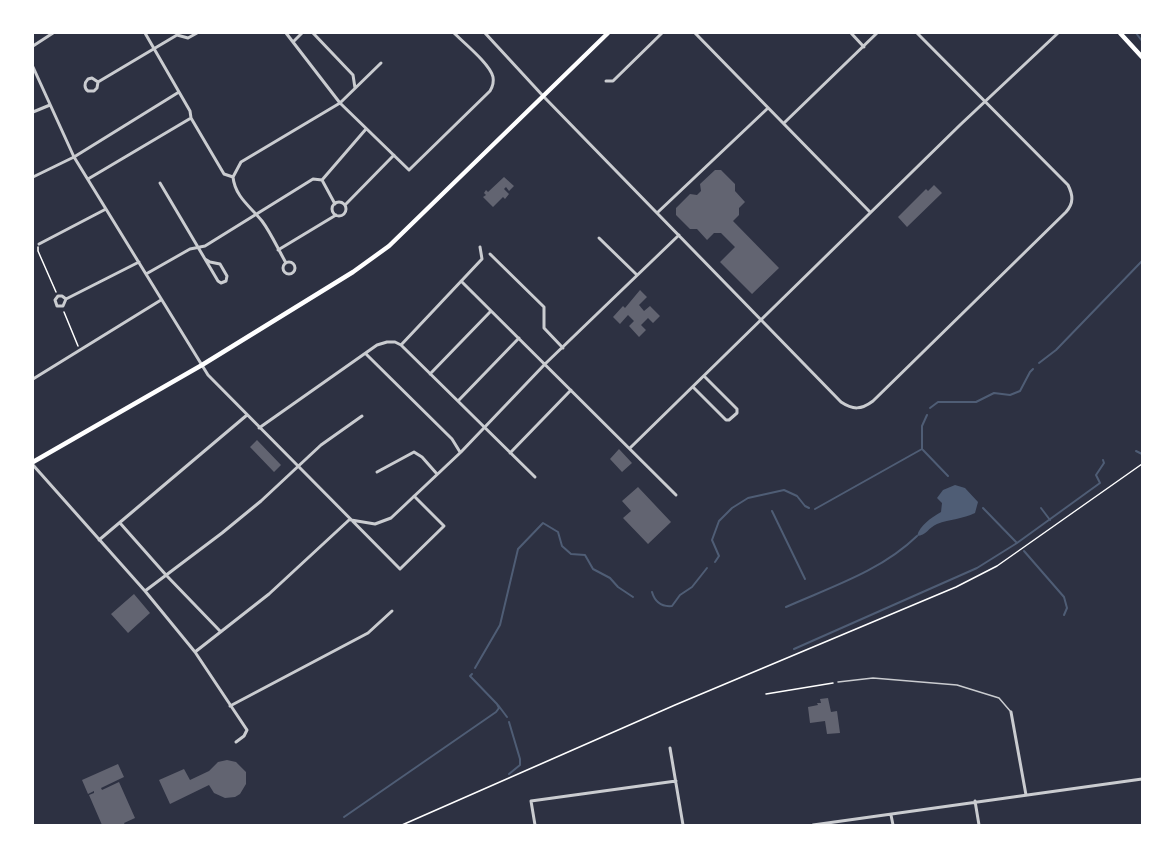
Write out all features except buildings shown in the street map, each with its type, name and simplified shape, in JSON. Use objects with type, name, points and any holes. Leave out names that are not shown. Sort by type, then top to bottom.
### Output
[{"type":"main road","points":[[33,463],[202,365],[353,272],[389,246],[608,33]]},
{"type":"main road","points":[[1120,33],[1142,57]]},
{"type":"street","points":[[33,46],[53,33]]},
{"type":"street","points":[[145,33],[224,174],[233,177]]},
{"type":"street","points":[[98,82],[177,34],[188,38],[197,33]]},
{"type":"street","points":[[286,33],[340,103],[409,170],[490,91],[494,79],[491,70],[454,33]]},
{"type":"street","points":[[293,42],[302,33]]},
{"type":"street","points":[[313,33],[353,75],[355,88]]},
{"type":"street","points":[[484,33],[761,321],[841,402],[853,409],[859,409],[873,401],[1070,208],[1071,190],[1065,182],[917,33]]},
{"type":"street","points":[[606,81],[613,81],[662,33]]},
{"type":"street","points":[[695,33],[870,213]]},
{"type":"street","points":[[851,33],[864,47]]},
{"type":"street","points":[[783,123],[878,33]]},
{"type":"street","points":[[630,448],[985,101],[1058,33]]},
{"type":"street","points":[[286,263],[261,220],[249,209],[239,193],[233,177],[241,162],[340,103],[381,63]]},
{"type":"street","points":[[33,67],[74,157],[210,378],[400,569],[444,525],[414,495]]},
{"type":"street","points":[[88,79],[98,82],[98,88],[88,91],[85,83],[88,79]]},
{"type":"street","points":[[33,177],[74,157],[179,92]]},
{"type":"street","points":[[33,112],[50,105]]},
{"type":"street","points":[[657,213],[768,108]]},
{"type":"street","points":[[88,179],[191,118]]},
{"type":"street","points":[[322,180],[366,129]]},
{"type":"street","points":[[345,205],[339,202],[332,210],[336,215],[345,214],[345,205],[394,155]]},
{"type":"street","points":[[146,274],[190,249],[213,241],[313,179],[322,180]]},
{"type":"street","points":[[322,180],[335,204]]},
{"type":"street","points":[[160,183],[198,247],[220,282],[226,281],[227,276],[220,264],[206,259]]},
{"type":"street","points":[[39,244],[106,209]]},
{"type":"street","points":[[278,250],[336,215]]},
{"type":"street","points":[[349,520],[382,523],[391,518],[461,452],[545,364],[679,235]]},
{"type":"street","points":[[599,238],[637,275]]},
{"type":"street","points":[[401,345],[482,259],[480,247]]},
{"type":"street","points":[[490,254],[544,307],[544,328],[563,348]]},
{"type":"street","points":[[66,299],[139,262]]},
{"type":"street","points":[[461,281],[676,495]]},
{"type":"street","points":[[58,296],[66,299],[62,307],[55,303],[58,296]]},
{"type":"street","points":[[33,379],[160,300]]},
{"type":"street","points":[[430,374],[491,310]]},
{"type":"street","points":[[458,401],[519,338]]},
{"type":"street","points":[[259,428],[377,345],[395,342],[401,345],[535,477]]},
{"type":"street","points":[[366,354],[452,439],[461,452]]},
{"type":"street","points":[[693,387],[726,420],[734,417],[737,413],[736,409],[704,376]]},
{"type":"street","points":[[510,453],[571,390]]},
{"type":"street","points":[[99,540],[246,415]]},
{"type":"street","points":[[145,591],[261,501],[321,445],[362,416]]},
{"type":"street","points":[[377,472],[414,452],[422,457],[437,474]]},
{"type":"street","points":[[33,463],[195,652],[247,730],[244,736],[236,742]]},
{"type":"street","points":[[195,652],[269,594],[349,520]]},
{"type":"street","points":[[120,523],[221,632]]},
{"type":"street","points":[[230,706],[368,633],[392,611]]},
{"type":"street","points":[[1011,712],[1026,795]]},
{"type":"street","points":[[670,748],[682,825]]},
{"type":"street","points":[[813,825],[1142,779]]},
{"type":"street","points":[[535,825],[531,801],[676,781]]},
{"type":"street","points":[[975,801],[979,825]]},
{"type":"street","points":[[891,815],[893,825]]},
{"type":"lane","points":[[838,682],[873,678],[957,685],[999,698],[1011,712]]},
{"type":"path","points":[[39,244],[38,251],[58,296]]},
{"type":"path","points":[[62,307],[80,350]]},
{"type":"path","points":[[402,825],[675,705],[956,587],[997,566],[1142,464]]},
{"type":"path","points":[[766,694],[838,682]]},
{"type":"water","points":[[955,485],[965,488],[978,502],[975,513],[937,524],[923,535],[917,536],[923,525],[941,512],[942,503],[937,498],[943,490]]},
{"type":"waterway","points":[[1136,33],[1142,41]]},
{"type":"waterway","points":[[1039,363],[1056,350],[1142,261]]},
{"type":"waterway","points":[[930,408],[938,402],[976,402],[994,393],[1010,395],[1020,391],[1033,369]]},
{"type":"waterway","points":[[815,509],[922,449],[922,426],[927,415]]},
{"type":"waterway","points":[[923,450],[948,476]]},
{"type":"waterway","points":[[1136,451],[1142,454]]},
{"type":"waterway","points":[[794,649],[977,568],[1017,543],[1100,483],[1096,475],[1104,463],[1103,460]]},
{"type":"waterway","points":[[715,562],[719,556],[712,540],[719,521],[732,508],[748,498],[784,490],[797,496],[809,508]]},
{"type":"waterway","points":[[983,508],[1017,543]]},
{"type":"waterway","points":[[1041,508],[1050,520]]},
{"type":"waterway","points":[[772,511],[805,579]]},
{"type":"waterway","points":[[475,668],[500,625],[518,549],[543,523],[558,532],[562,546],[571,554],[585,555],[593,569],[610,578],[618,587],[633,597]]},
{"type":"waterway","points":[[786,607],[872,569],[917,536]]},
{"type":"waterway","points":[[1024,551],[1064,597],[1067,608],[1064,615]]},
{"type":"waterway","points":[[652,592],[659,603],[672,606],[680,595],[692,587],[707,568]]},
{"type":"waterway","points":[[344,817],[496,712],[499,708],[497,704],[470,676],[472,674]]},
{"type":"waterway","points":[[498,705],[507,717]]},
{"type":"waterway","points":[[509,722],[520,765],[509,774]]}]
